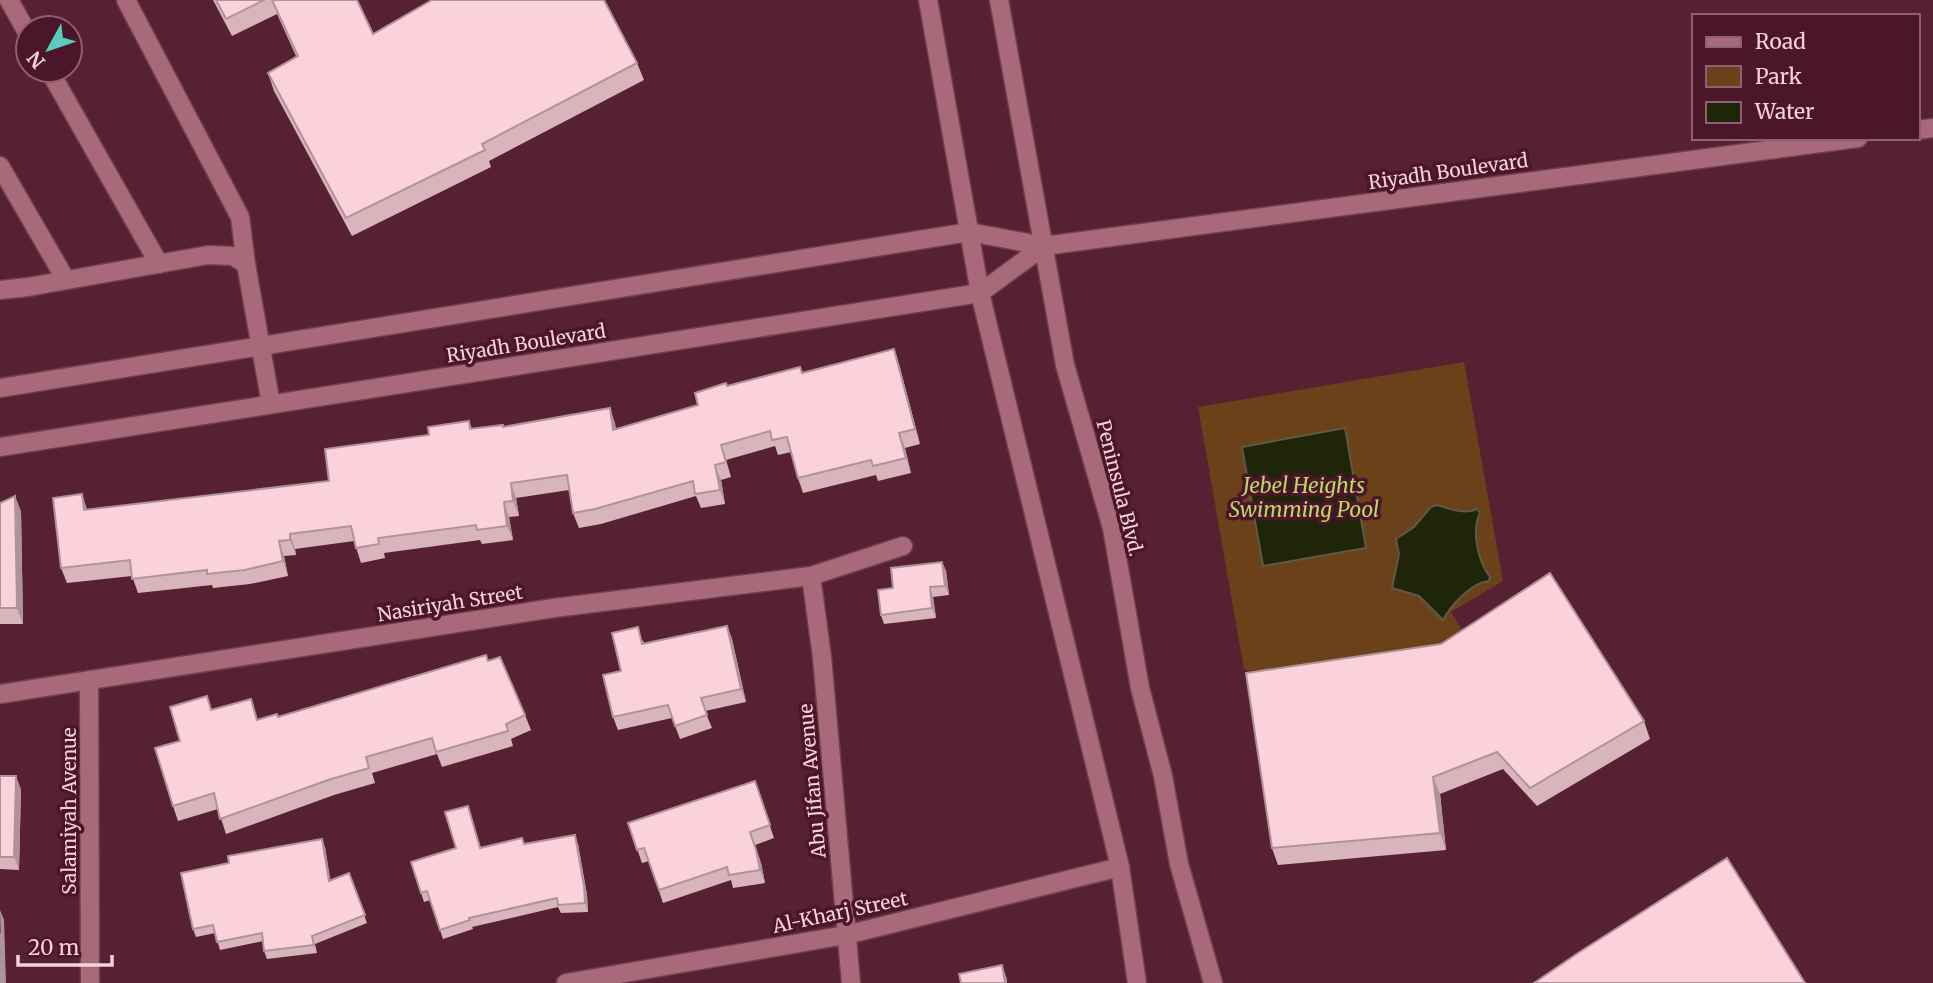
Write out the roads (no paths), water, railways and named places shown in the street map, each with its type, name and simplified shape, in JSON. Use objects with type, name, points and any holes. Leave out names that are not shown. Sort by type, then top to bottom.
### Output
[{"type":"street","points":[[125,0],[240,217],[271,404]]},
{"type":"street","points":[[928,0],[980,293],[1120,867],[1137,983]]},
{"type":"street","name":"Peninsula Blvd.","points":[[999,0],[1065,365],[1112,528],[1140,688],[1163,776],[1179,864],[1213,983]]},
{"type":"street","points":[[57,84],[159,264]]},
{"type":"street","name":"Riyadh Boulevard","points":[[0,388],[969,232],[1044,246],[1842,140]]},
{"type":"street","points":[[0,166],[66,280]]},
{"type":"street","name":"Riyadh Boulevard","points":[[0,447],[980,293],[1044,246]]},
{"type":"street","points":[[0,290],[208,255],[233,256],[246,264]]},
{"type":"street","name":"Nasiriyah Street","points":[[0,694],[554,608],[811,576],[903,546]]},
{"type":"street","name":"Abu Jifan Avenue","points":[[811,576],[822,657],[851,983]]},
{"type":"street","name":"Salamiyah Avenue","points":[[89,680],[90,983]]},
{"type":"street","name":"Al-Kharj Street","points":[[566,983],[846,935],[1120,867]]},
{"type":"water","name":"Jebel Heights Swimming Pool","points":[[1345,428],[1366,548],[1263,566],[1242,447]]},
{"type":"water","points":[[1437,505],[1462,511],[1477,509],[1480,513],[1476,528],[1477,546],[1490,577],[1489,581],[1476,585],[1463,595],[1443,620],[1419,596],[1392,588],[1399,554],[1396,539],[1414,527],[1431,507]]}]
